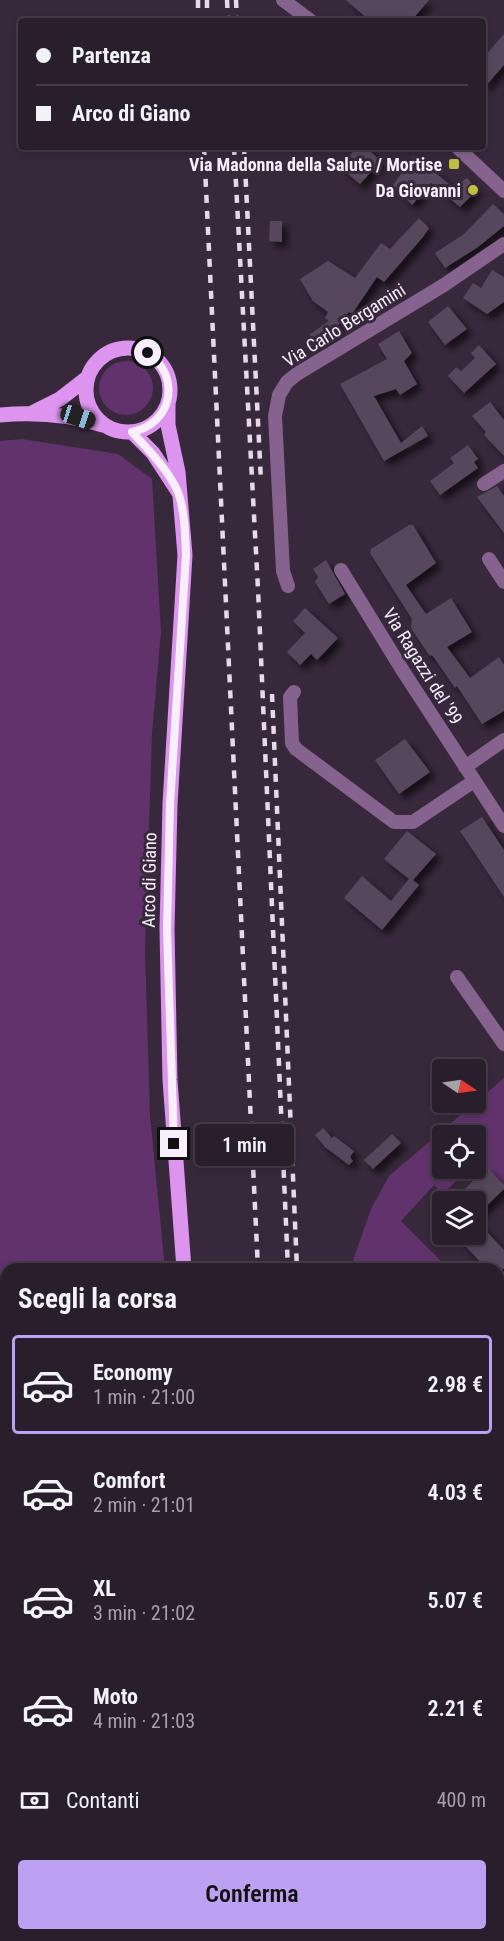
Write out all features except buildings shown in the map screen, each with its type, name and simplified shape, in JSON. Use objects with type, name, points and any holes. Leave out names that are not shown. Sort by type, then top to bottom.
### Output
[{"type":"main road","points":[[0,416],[34,412],[78,417],[132,432],[142,430],[158,419],[168,402],[169,383],[162,365],[156,358],[140,349],[112,351],[96,362],[87,378],[60,399],[34,412]]},
{"type":"main road","points":[[87,378],[87,400],[91,411],[107,426]]},
{"type":"main road","name":"Arco di Giano","points":[[168,402],[168,425],[178,472],[178,493],[184,523],[186,555],[170,804],[167,929],[170,1080],[184,1263]]},
{"type":"main road","name":"Arco di Giano","points":[[132,432],[153,453],[178,493]]},
{"type":"street","points":[[283,0],[306,18]]},
{"type":"street","points":[[460,150],[504,191]]},
{"type":"street","name":"Via Carlo Bergamini","points":[[288,586],[283,571],[275,416],[279,395],[287,382],[310,365],[444,285],[504,244]]},
{"type":"street","points":[[484,484],[504,471]]},
{"type":"street","points":[[489,559],[504,582]]},
{"type":"street","name":"Via Ragazzi del '99","points":[[341,570],[504,826]]},
{"type":"street","points":[[294,692],[290,697],[292,743],[296,749],[394,822],[413,822],[474,781]]},
{"type":"street","points":[[465,767],[504,740]]},
{"type":"street","points":[[457,977],[504,1044]]},
{"type":"shaded area","points":[[126,361],[136,363],[145,369],[151,378],[153,388],[151,398],[145,407],[136,413],[126,415],[116,413],[107,407],[101,398],[99,388],[101,378],[107,369],[116,363]]},
{"type":"shaded area","points":[[22,439],[118,454],[152,479],[161,632],[152,733],[145,950],[150,1115],[164,1263],[0,1263],[0,441]]},
{"type":"shaded area","points":[[504,1078],[504,1186],[486,1167],[486,1125],[449,1125],[463,1113],[486,1113],[486,1093]]},
{"type":"shaded area","points":[[432,1139],[432,1179],[458,1179],[446,1191],[440,1191],[434,1185],[401,1221],[443,1263],[352,1263],[371,1209],[389,1176]]},
{"type":"railway","points":[[198,0],[198,18]]},
{"type":"railway","points":[[207,0],[207,18]]},
{"type":"railway","points":[[227,0],[228,18]]},
{"type":"railway","points":[[236,0],[237,18]]},
{"type":"railway","points":[[204,150],[258,1263]]},
{"type":"railway","points":[[234,150],[258,589],[288,1263]]},
{"type":"railway","points":[[244,150],[261,481]]},
{"type":"railway","points":[[272,694],[297,1263]]},
{"type":"place","name":"Via Madonna della Salute / Mortise","points":[[454,164]]},
{"type":"place","name":"Da Giovanni","points":[[473,190]]},
{"type":"route","points":[[148,353],[156,358],[167,374],[170,392],[168,402],[158,419],[142,430],[132,432],[153,453],[178,493],[184,523],[186,555],[170,804],[167,929],[170,1080],[174,1144]]}]
